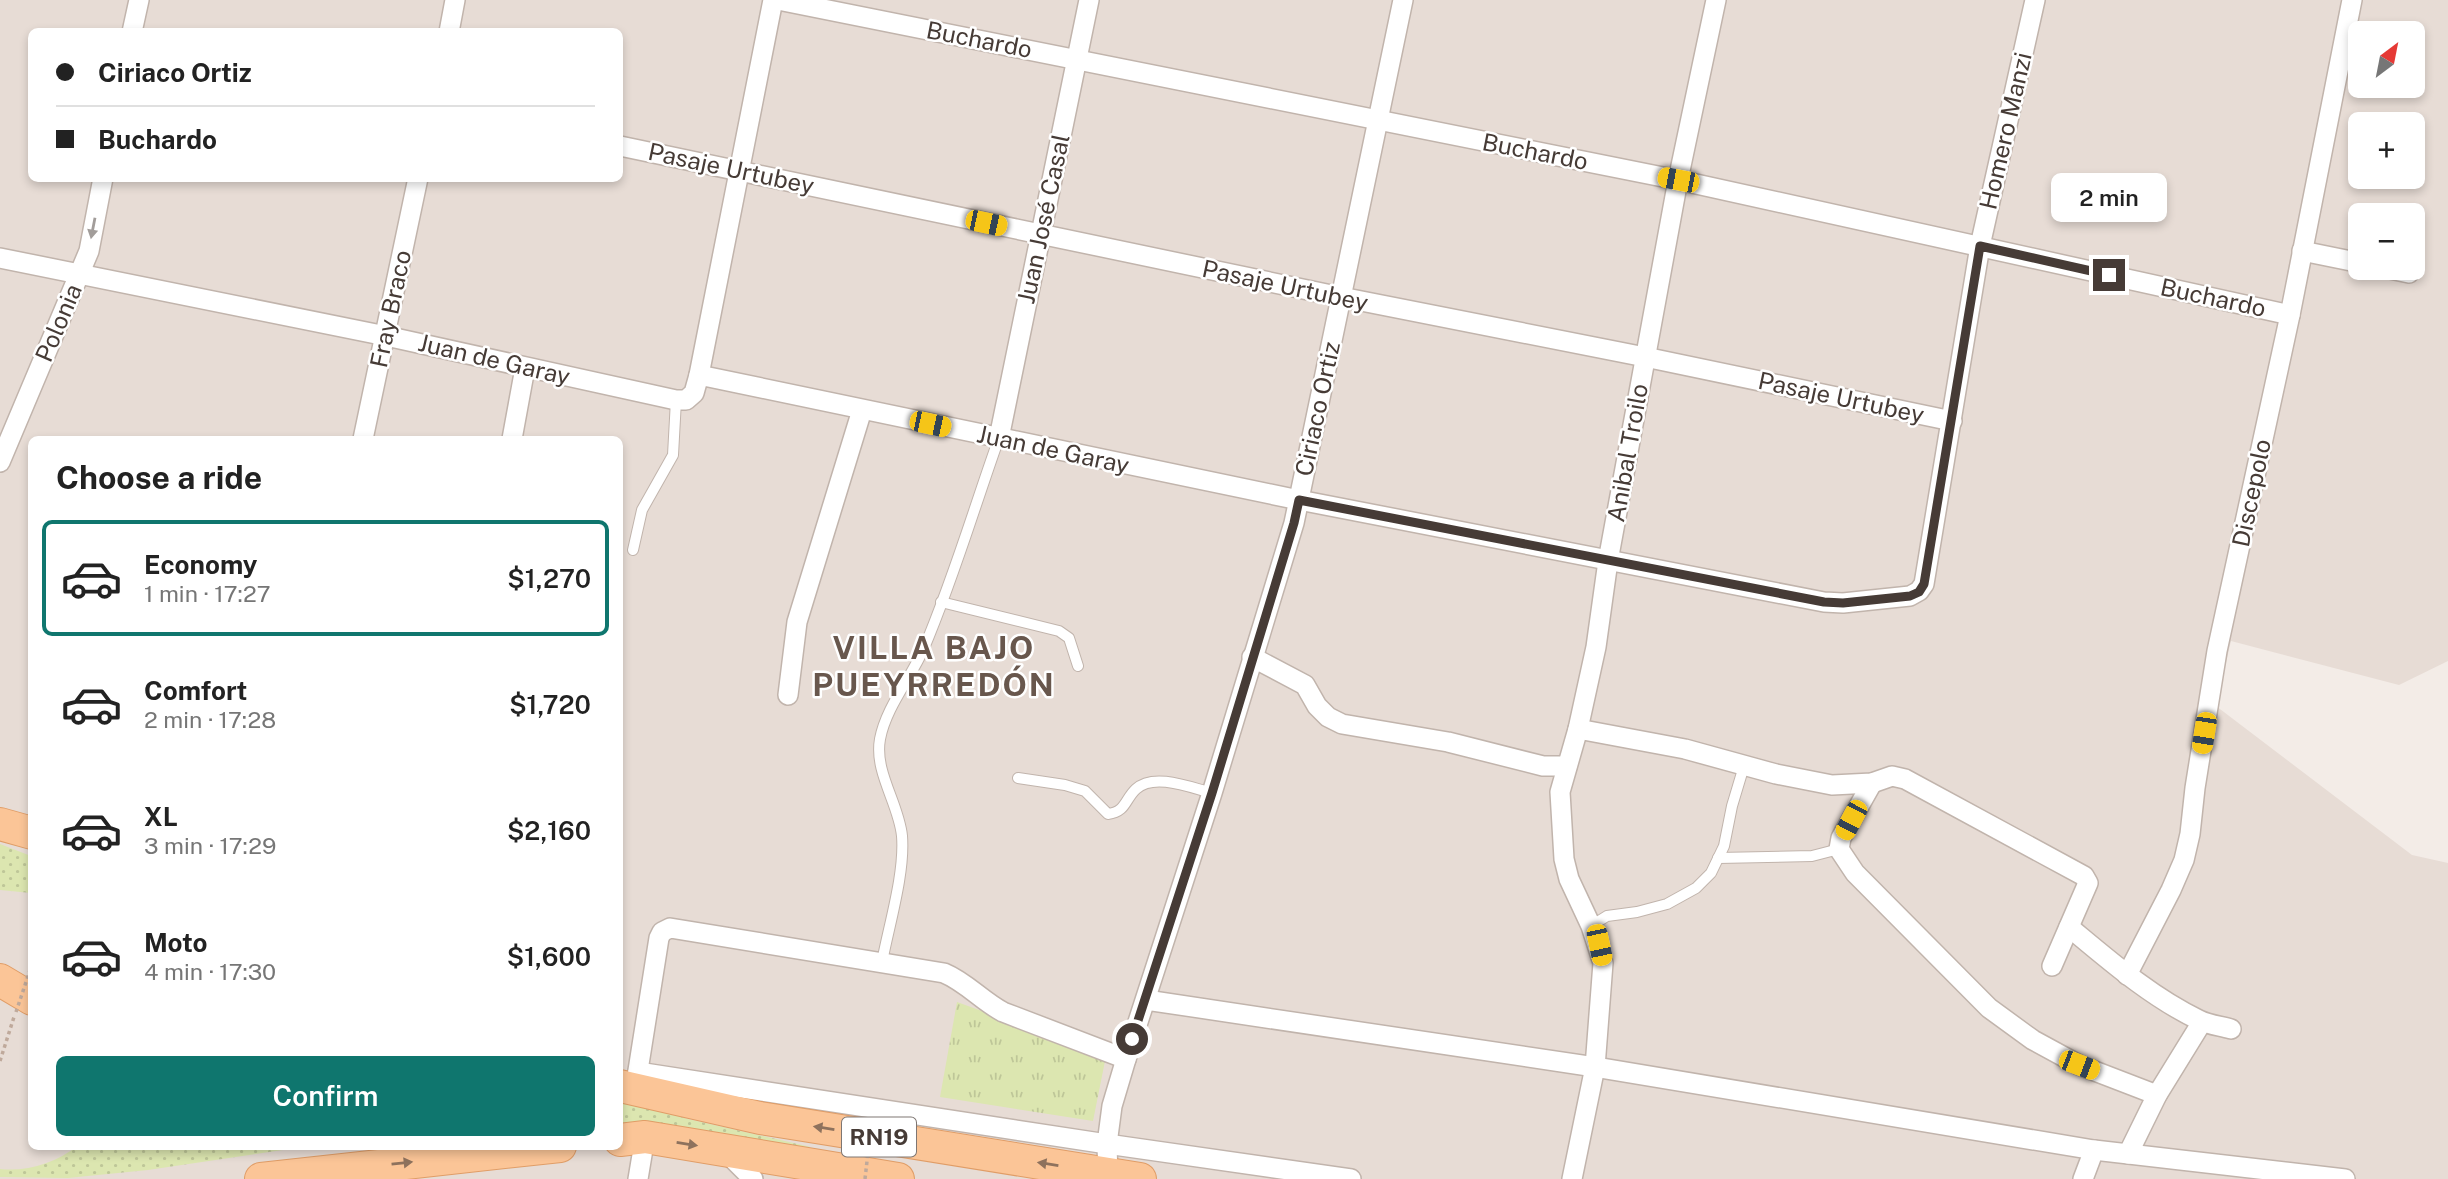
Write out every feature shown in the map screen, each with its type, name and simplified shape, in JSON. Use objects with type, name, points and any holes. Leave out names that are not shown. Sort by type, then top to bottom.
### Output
[{"type":"main road","points":[[0,824],[28,832]]},
{"type":"main road","points":[[0,980],[24,1005]]},
{"type":"main road","name":"RN19","points":[[630,1083],[760,1118],[1108,1166],[1140,1179]]},
{"type":"main road","name":"RN19","points":[[628,1136],[898,1179]]},
{"type":"main road","points":[[261,1179],[524,1150]]},
{"type":"street","points":[[133,28],[139,0]]},
{"type":"street","points":[[450,28],[455,0]]},
{"type":"street","points":[[676,400],[686,400],[694,393],[699,375],[773,0]]},
{"type":"street","name":"Buchardo","points":[[778,0],[1678,180],[2290,315]]},
{"type":"street","name":"Juan José Casal","points":[[999,439],[1089,0]]},
{"type":"street","name":"Ciriaco Ortiz","points":[[1108,1166],[1112,1106],[1212,793],[1294,523],[1403,0]]},
{"type":"street","name":"Anibal Troilo","points":[[1572,1179],[1595,1067],[1603,963],[1591,926],[1569,879],[1564,859],[1560,792],[1578,729],[1596,647],[1608,561],[1645,357],[1678,180],[1716,0]]},
{"type":"street","name":"Homero Manzi","points":[[1919,592],[1924,584],[1980,246],[2035,0]]},
{"type":"street","name":"Discepolo","points":[[2127,975],[2171,890],[2184,860],[2190,834],[2217,651],[2290,315],[2352,0]]},
{"type":"street","name":"Pasaje Urtubey","points":[[623,147],[740,169],[1040,235],[1952,421]]},
{"type":"street","name":"Polonia","points":[[0,462],[89,251],[102,182]]},
{"type":"street","name":"Fray Braco","points":[[364,436],[417,182]]},
{"type":"street","points":[[2302,251],[2348,260]]},
{"type":"street","name":"Juan de Garay","points":[[0,258],[386,336],[676,400]]},
{"type":"street","points":[[513,436],[525,368]]},
{"type":"street","name":"Juan de Garay","points":[[699,375],[1299,500],[1824,602],[1843,603],[1910,596],[1919,592]]},
{"type":"street","points":[[788,695],[797,622],[862,410]]},
{"type":"street","points":[[1252,657],[1305,685],[1317,706],[1328,717],[1342,724],[1448,742],[1544,766],[1567,766]]},
{"type":"street","points":[[1578,729],[1685,749],[1744,766],[1832,785],[1872,783],[1892,776],[1905,779],[2084,876],[2088,883],[2052,966]]},
{"type":"street","points":[[1872,783],[1841,838],[1839,849],[1854,873],[1989,1008],[2033,1040],[2079,1065],[2157,1095]]},
{"type":"street","points":[[2069,927],[2127,975],[2202,1022],[2231,1029]]},
{"type":"street","points":[[630,1083],[659,938],[662,932],[670,928],[944,973],[958,979],[989,1005],[1003,1012],[1126,1059]]},
{"type":"street","points":[[1146,1000],[1595,1067],[2094,1150],[2345,1179]]},
{"type":"street","points":[[2129,1154],[2157,1095],[2202,1022]]},
{"type":"street","points":[[628,1136],[638,1179]]},
{"type":"street","points":[[724,1150],[753,1179]]},
{"type":"street","points":[[2083,1179],[2094,1150]]},
{"type":"street","points":[[1108,1166],[1351,1179]]},
{"type":"lane","points":[[633,550],[642,510],[673,454],[676,400]]},
{"type":"lane","points":[[882,962],[901,860],[902,838],[899,816],[879,758],[880,740],[884,724],[923,650],[999,439]]},
{"type":"lane","points":[[941,602],[1059,631],[1069,638],[1078,666]]},
{"type":"lane","points":[[1591,926],[1607,916],[1667,904],[1696,888],[1710,873],[1724,846],[1744,766]]},
{"type":"lane","points":[[1018,779],[1065,785],[1084,791],[1108,814],[1116,813],[1125,806],[1136,789],[1148,783],[1165,782],[1212,793]]},
{"type":"lane","points":[[1718,858],[1812,856],[1839,849]]},
{"type":"path","points":[[0,1061],[24,1005],[28,983]]},
{"type":"path","points":[[865,1179],[872,1117]]},
{"type":"shaded area","points":[[0,0],[2448,0],[2448,661],[2399,685],[2231,641],[2216,706],[2412,855],[2448,863],[2448,1179],[0,1179]]},
{"type":"green space","points":[[0,844],[28,855],[28,893],[0,890]]},
{"type":"green space","points":[[957,1002],[1106,1056],[1093,1121],[940,1097]]},
{"type":"green space","points":[[623,1100],[688,1119],[811,1147],[699,1143],[623,1123]]},
{"type":"green space","points":[[71,1150],[283,1150],[148,1170],[68,1178],[0,1177],[0,1169],[41,1165]]},
{"type":"district","name":"VILLA BAJO PUEYRREDÓN","points":[[934,666]]},
{"type":"route","points":[[1132,1039],[1212,793],[1299,500],[1824,602],[1843,603],[1910,596],[1919,592],[1924,584],[1980,246],[2109,275]]}]
